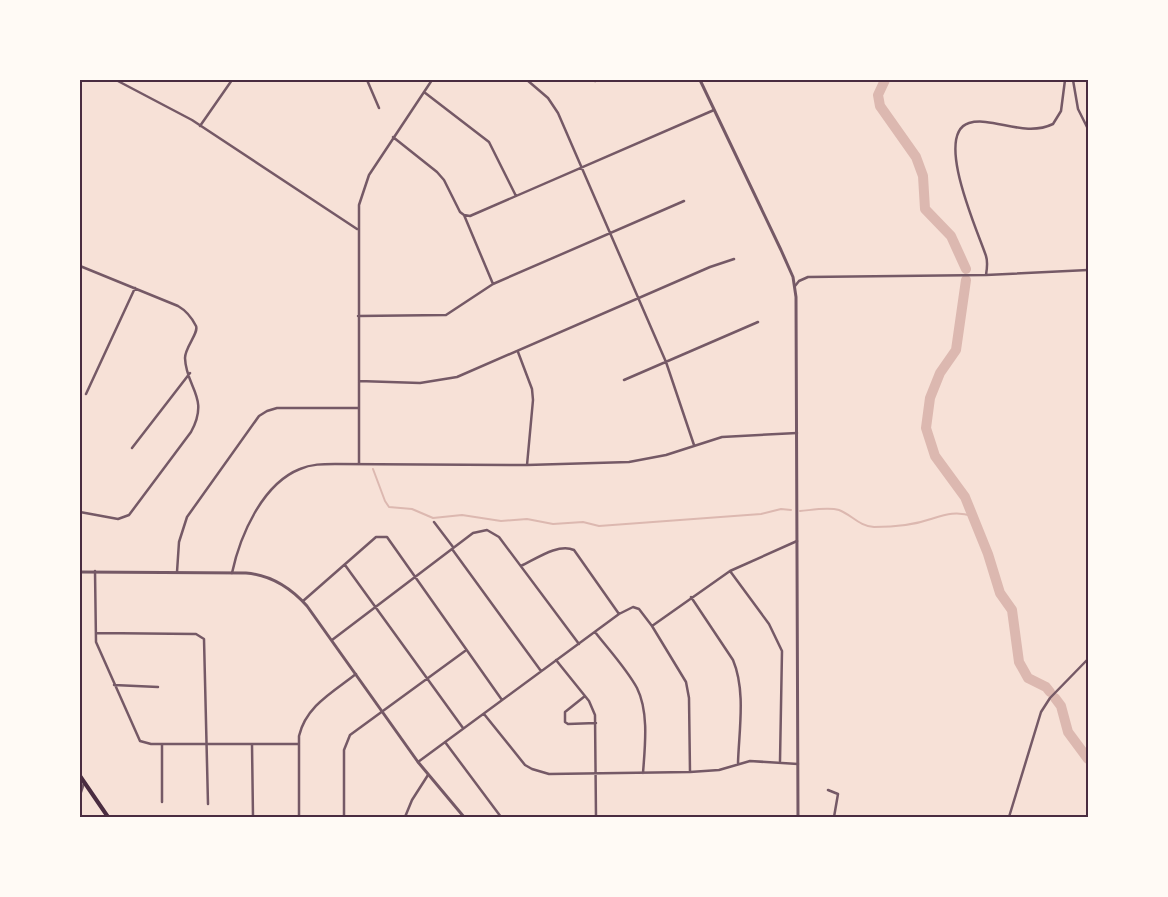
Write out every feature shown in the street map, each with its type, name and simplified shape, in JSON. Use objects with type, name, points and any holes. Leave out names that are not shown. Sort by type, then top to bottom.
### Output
[{"type":"highway","points":[[80,776],[108,817]]},
{"type":"street","points":[[116,80],[200,126],[357,229]]},
{"type":"street","points":[[200,126],[232,80]]},
{"type":"street","points":[[367,80],[379,108]]},
{"type":"street","points":[[359,464],[357,229],[362,189],[393,137],[432,80]]},
{"type":"street","points":[[527,80],[548,98],[558,113],[666,362],[694,445]]},
{"type":"street","points":[[700,80],[781,250],[795,286],[798,817]]},
{"type":"street","points":[[986,275],[986,255],[978,237],[958,174],[956,146],[960,129],[965,125],[976,122],[1027,129],[1048,127],[1060,116],[1065,80]]},
{"type":"street","points":[[1073,80],[1078,109],[1088,129]]},
{"type":"street","points":[[424,92],[489,142],[516,196]]},
{"type":"street","points":[[464,215],[476,215],[714,110]]},
{"type":"street","points":[[393,137],[437,172],[444,180],[457,207],[464,215],[493,284]]},
{"type":"street","points":[[358,316],[440,316],[451,312],[493,284],[684,200]]},
{"type":"street","points":[[358,382],[420,383],[444,380],[518,352],[638,298],[710,267],[734,259]]},
{"type":"street","points":[[80,266],[178,306],[196,326],[196,333],[189,342],[186,353],[199,405],[194,425],[133,512],[126,518],[118,519],[80,512]]},
{"type":"street","points":[[795,286],[799,280],[808,277],[986,275],[1088,270]]},
{"type":"street","points":[[86,394],[135,288]]},
{"type":"street","points":[[624,380],[758,322]]},
{"type":"street","points":[[518,352],[532,389],[533,400],[528,465]]},
{"type":"street","points":[[132,448],[190,373]]},
{"type":"street","points":[[178,572],[179,542],[187,516],[259,416],[277,408],[359,408]]},
{"type":"street","points":[[232,573],[237,549],[247,526],[269,495],[283,480],[298,469],[310,466],[359,464],[528,465],[643,461],[728,436],[797,433]]},
{"type":"street","points":[[434,522],[541,671]]},
{"type":"street","points":[[331,640],[473,533],[487,530],[499,537],[579,644]]},
{"type":"street","points":[[302,601],[376,538],[386,537],[502,700]]},
{"type":"street","points":[[652,626],[730,571],[797,541]]},
{"type":"street","points":[[521,566],[560,548],[574,550],[619,614]]},
{"type":"street","points":[[345,565],[464,728]]},
{"type":"street","points":[[95,571],[96,642],[140,740],[150,744],[299,744]]},
{"type":"street","points":[[730,571],[769,624],[782,651],[780,761]]},
{"type":"street","points":[[80,572],[232,573],[267,577],[284,585],[302,601],[418,762],[464,817]]},
{"type":"street","points":[[692,597],[737,669],[740,686],[738,763]]},
{"type":"street","points":[[418,762],[619,614],[630,607],[636,607],[652,626],[683,676],[688,690],[690,772]]},
{"type":"street","points":[[595,632],[633,682],[641,699],[644,743],[643,772]]},
{"type":"street","points":[[95,633],[201,636],[206,644],[208,804]]},
{"type":"street","points":[[344,817],[345,745],[350,735],[466,650]]},
{"type":"street","points":[[1009,817],[1041,712],[1050,698],[1088,659]]},
{"type":"street","points":[[556,660],[585,696],[592,708],[596,723],[596,817]]},
{"type":"street","points":[[299,817],[299,744],[302,723],[318,703],[356,674]]},
{"type":"street","points":[[114,685],[158,687]]},
{"type":"street","points":[[585,696],[565,712],[565,722],[568,724],[596,723]]},
{"type":"street","points":[[484,714],[518,758],[532,769],[549,774],[690,772],[719,770],[738,763],[780,761],[798,764]]},
{"type":"street","points":[[445,742],[502,817]]},
{"type":"street","points":[[162,744],[162,802]]},
{"type":"street","points":[[252,744],[252,817]]},
{"type":"street","points":[[405,817],[412,800],[428,775]]},
{"type":"street","points":[[80,795],[84,782]]},
{"type":"street","points":[[828,790],[838,794],[834,817]]},
{"type":"waterway","points":[[885,80],[878,95],[880,106],[916,157],[923,176],[925,209],[951,236],[966,269]]},
{"type":"waterway","points":[[966,280],[956,350],[940,373],[930,398],[926,428],[935,456],[965,497],[988,554],[1000,593],[1012,610],[1019,662],[1028,678],[1046,687],[1050,692]]},
{"type":"waterway","points":[[373,469],[389,507],[412,509],[433,518],[462,515],[501,521],[527,519],[553,524],[583,522],[599,526],[761,514],[781,509],[791,510]]},
{"type":"waterway","points":[[800,511],[835,509],[844,512],[864,525],[874,527],[910,524],[952,514],[973,516]]},
{"type":"waterway","points":[[1055,698],[1061,706],[1068,732],[1088,759]]}]
